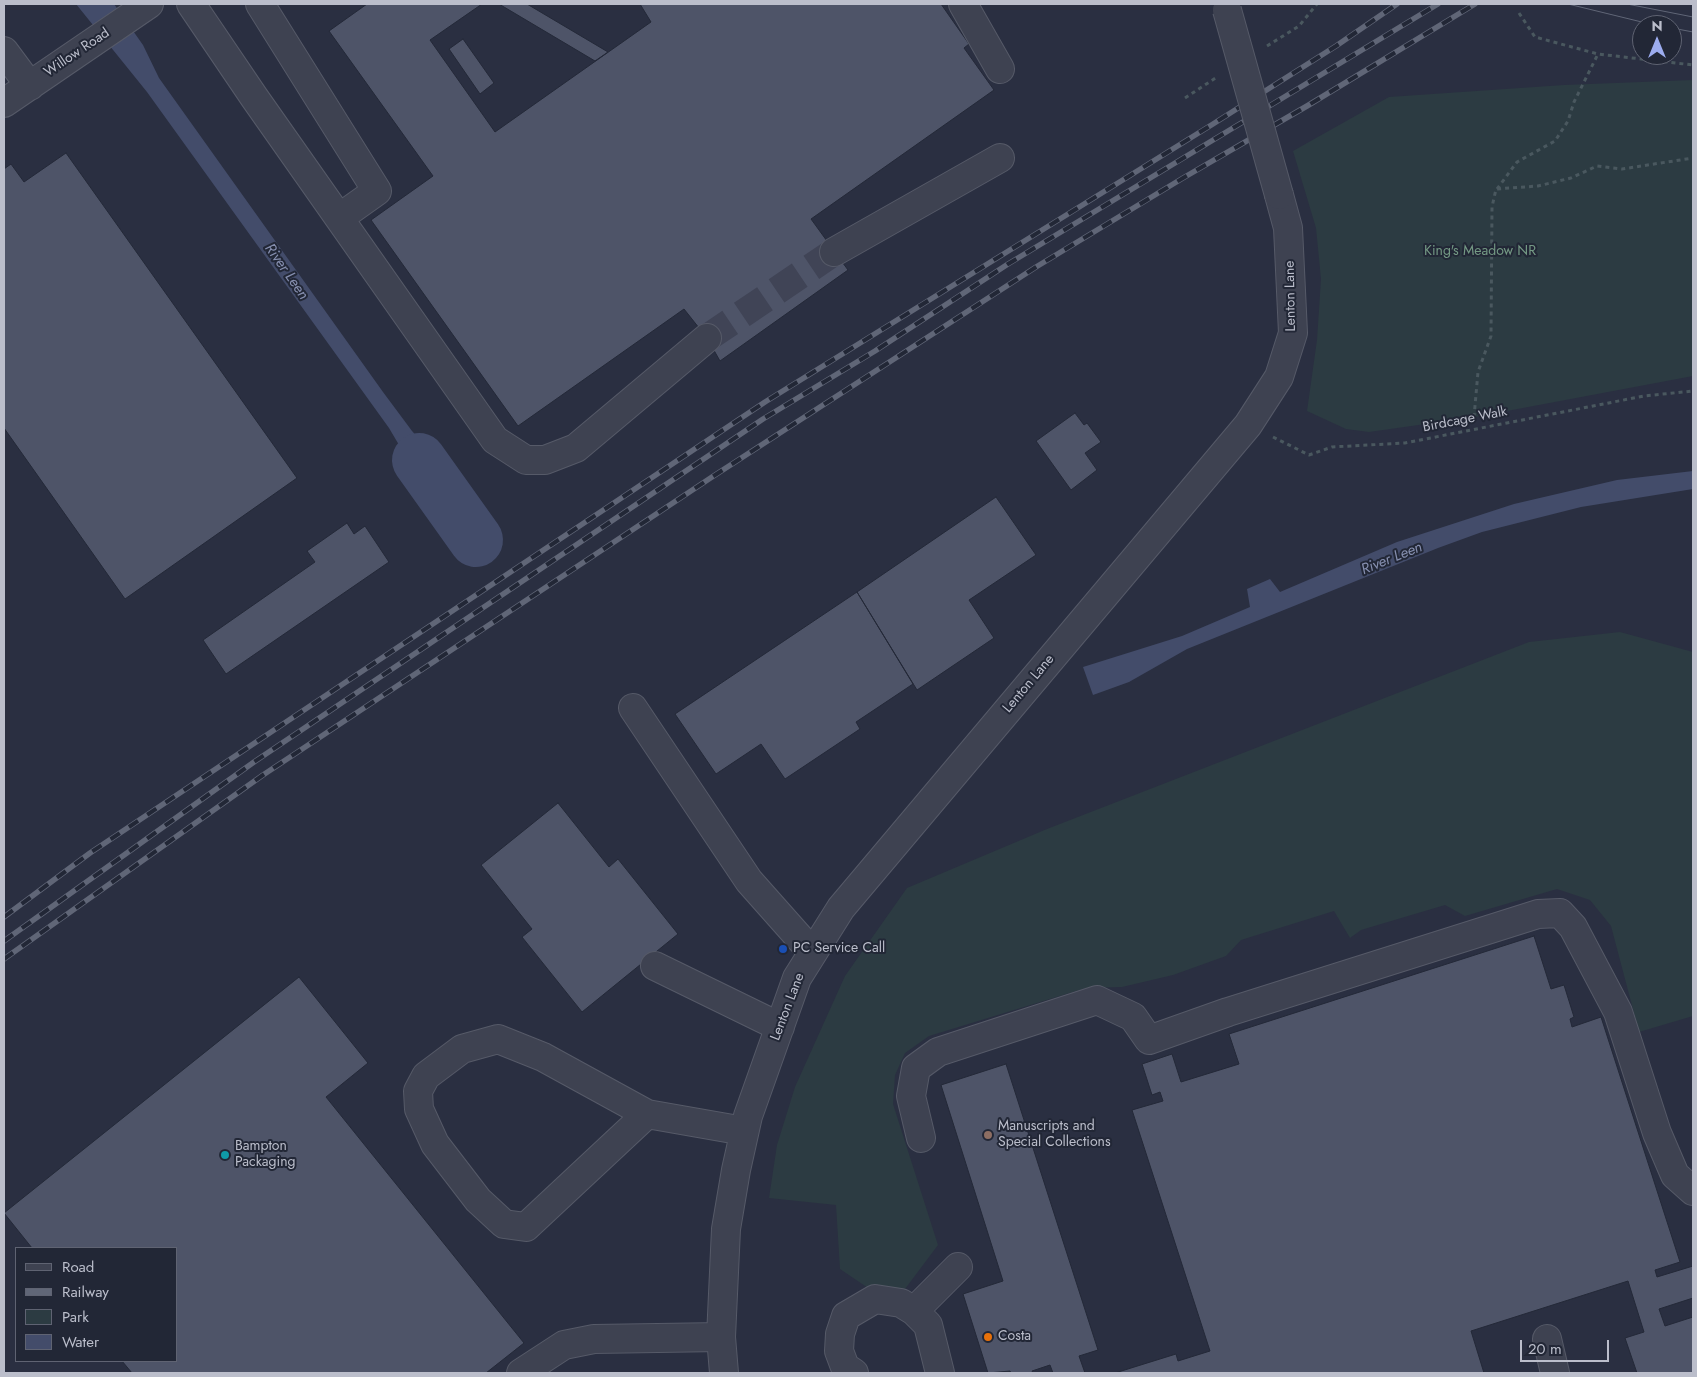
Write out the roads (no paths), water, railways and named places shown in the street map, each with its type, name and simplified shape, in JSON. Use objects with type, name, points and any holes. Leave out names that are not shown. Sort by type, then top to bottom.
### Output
[{"type":"street","points":[[191,4],[495,440],[526,460],[545,460],[576,448],[707,338]]},
{"type":"street","points":[[260,4],[376,191],[339,218]]},
{"type":"street","points":[[963,4],[1000,69]]},
{"type":"street","name":"Willow Road","points":[[4,103],[147,6]]},
{"type":"street","name":"Lenton Lane","points":[[724,1373],[721,1337],[726,1229],[744,1131],[798,978],[812,952],[841,908],[1248,425],[1279,378],[1294,333],[1288,228],[1226,7]]},
{"type":"street","points":[[4,51],[30,86]]},
{"type":"street","points":[[834,252],[1000,158]]},
{"type":"street","points":[[633,708],[749,881],[812,952]]},
{"type":"street","points":[[921,1138],[911,1096],[916,1068],[938,1052],[1097,1000],[1133,1017],[1149,1040],[1228,1012],[1538,914],[1560,912],[1573,927],[1618,1012],[1657,1133],[1676,1175],[1693,1191]]},
{"type":"street","points":[[655,966],[780,1027]]},
{"type":"street","points":[[647,1114],[526,1227],[504,1224],[478,1200],[435,1144],[419,1109],[418,1091],[426,1076],[462,1050],[498,1039],[543,1057],[647,1114],[744,1131]]},
{"type":"street","points":[[914,1311],[958,1267]]},
{"type":"street","points":[[854,1373],[845,1367],[839,1351],[840,1334],[846,1316],[874,1299],[901,1303],[914,1311],[928,1325],[940,1373]]},
{"type":"street","points":[[524,1372],[564,1345],[594,1339],[721,1337]]},
{"type":"street","points":[[1546,1339],[1555,1373]]},
{"type":"water","points":[[76,4],[114,4],[143,45],[159,78],[383,392],[412,431],[453,477],[478,509],[452,526],[428,494],[389,428],[147,92]]},
{"type":"water","points":[[1693,471],[1693,489],[1581,507],[1482,532],[1438,548],[1187,649],[1129,682],[1093,695],[1083,667],[1182,636],[1250,607],[1247,589],[1270,579],[1280,592],[1397,542],[1514,504],[1617,480]]},
{"type":"waterway","name":"River Leen","points":[[419,460],[476,540]]},
{"type":"tunnel","points":[[707,338],[834,252]]},
{"type":"tram line","points":[[1568,4],[1632,20]]},
{"type":"tram line","points":[[1627,4],[1693,17]]},
{"type":"tram line","points":[[1682,30],[1693,32]]},
{"type":"railway","points":[[4,917],[90,853],[765,402],[1213,124],[1336,46],[1397,4]]},
{"type":"railway","points":[[4,941],[254,762],[763,419],[875,351],[1008,264],[1438,4]]},
{"type":"railway","points":[[4,959],[263,775],[712,477],[1036,267],[1475,4]]},
{"type":"place","name":"PC Service Call","points":[[783,949]]},
{"type":"place","name":"Manuscripts and Special Collections","points":[[988,1135]]},
{"type":"place","name":"Bampton Packaging","points":[[225,1155]]},
{"type":"place","name":"Costa","points":[[988,1337]]},
{"type":"park label","name":"King's Meadow NR","points":[[1480,252]]}]
